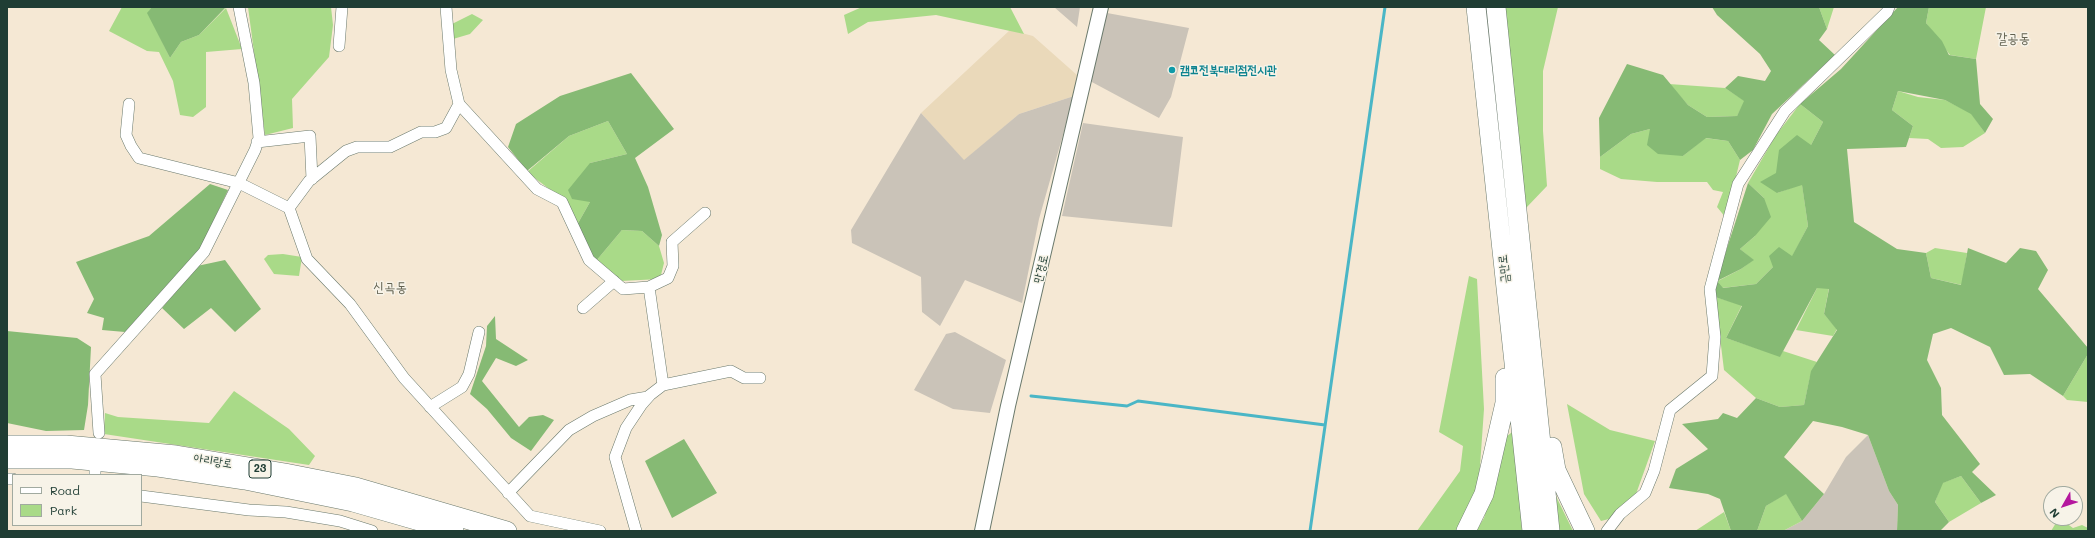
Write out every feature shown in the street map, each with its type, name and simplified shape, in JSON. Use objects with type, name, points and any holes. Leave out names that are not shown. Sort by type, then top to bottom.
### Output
[{"type":"highway","name":"금만로","points":[[1476,7],[1532,531]]},
{"type":"highway","name":"금만로","points":[[1496,7],[1550,531]]},
{"type":"highway","points":[[1466,531],[1484,494],[1505,403],[1504,327],[1510,325]]},
{"type":"highway","points":[[1536,393],[1544,394],[1556,470],[1585,531]]},
{"type":"highway","name":"아리랑로","points":[[7,445],[66,444],[168,454],[284,473],[356,487],[507,531]]},
{"type":"highway","name":"아리랑로","points":[[7,459],[72,459],[158,467],[245,480],[353,502],[454,531]]},
{"type":"street","points":[[98,433],[95,374],[204,252],[239,183],[259,138],[254,83],[239,7]]},
{"type":"street","points":[[339,46],[342,7]]},
{"type":"street","points":[[446,7],[451,70],[459,104],[537,189],[562,202],[589,260],[623,289],[650,287],[668,278],[673,266],[672,242],[706,213]]},
{"type":"street","name":"만경로","points":[[982,531],[1008,406],[1101,7]]},
{"type":"street","points":[[1607,531],[1620,514],[1645,493],[1654,471],[1670,410],[1712,376],[1715,337],[1710,288],[1738,184],[1785,111],[1882,17],[1889,7]]},
{"type":"street","points":[[129,104],[126,135],[131,146],[140,158],[239,183],[290,208],[307,259],[350,304],[404,378],[530,516],[600,531]]},
{"type":"street","points":[[290,208],[312,179],[346,151],[357,147],[390,147],[421,132],[435,132],[446,128],[459,104]]},
{"type":"street","points":[[257,142],[310,136],[312,179]]},
{"type":"street","points":[[583,308],[614,281]]},
{"type":"street","points":[[650,287],[663,385]]},
{"type":"street","points":[[430,407],[462,388],[470,374],[479,332]]},
{"type":"street","points":[[636,531],[615,457],[626,428],[648,397],[663,385],[731,371],[744,378],[760,378]]},
{"type":"street","points":[[508,493],[569,430],[593,416],[630,400],[648,397]]},
{"type":"street","points":[[142,496],[249,510],[286,512],[340,521],[372,531]]},
{"type":"shaded area","points":[[1054,7],[1080,7],[1077,27]]},
{"type":"shaded area","points":[[1107,13],[1189,28],[1171,97],[1159,118],[1090,81]]},
{"type":"shaded area","points":[[1010,30],[1033,36],[1077,75],[1074,96],[1019,114],[964,161],[921,113]]},
{"type":"shaded area","points":[[1074,96],[1039,219],[1022,303],[965,280],[940,326],[922,312],[921,277],[852,243],[851,230],[921,113],[964,160],[1019,114]]},
{"type":"shaded area","points":[[1083,123],[1183,137],[1172,227],[1062,216]]},
{"type":"shaded area","points":[[955,332],[1006,360],[990,413],[953,409],[914,390],[946,334]]},
{"type":"shaded area","points":[[1868,435],[1889,491],[1898,505],[1897,531],[1783,531],[1802,521],[1824,494],[1846,457]]},
{"type":"green space","points":[[122,7],[152,7],[148,13],[170,58],[181,42],[199,35],[226,8],[242,49],[206,52],[206,107],[193,117],[180,115],[173,81],[159,52],[147,51],[109,31]]},
{"type":"green space","points":[[152,7],[226,7],[199,35],[181,42],[170,58],[147,13]]},
{"type":"green space","points":[[248,7],[331,7],[333,25],[329,57],[292,99],[293,128],[265,135]]},
{"type":"green space","points":[[862,7],[1010,7],[1024,34],[936,15],[868,22],[848,34],[844,15]]},
{"type":"green space","points":[[1504,7],[1558,7],[1543,71],[1543,131],[1547,186],[1526,208]]},
{"type":"green space","points":[[1712,7],[1819,7],[1827,29],[1819,40],[1835,55],[1772,114],[1753,150],[1740,160],[1728,141],[1706,138],[1683,156],[1658,154],[1647,145],[1650,129],[1631,134],[1600,157],[1599,118],[1627,64],[1663,75],[1688,105],[1707,117],[1737,116],[1744,101],[1725,88],[1738,76],[1765,81],[1771,71],[1760,54],[1717,15]]},
{"type":"green space","points":[[1819,7],[1834,7],[1827,29]]},
{"type":"green space","points":[[1898,7],[1929,7],[1926,23],[1942,41],[1949,55],[1976,59],[1980,104],[1993,119],[1985,133],[1971,114],[1945,100],[1898,91],[1892,110],[1913,126],[1906,147],[1847,149],[1854,222],[1897,249],[1926,253],[1931,278],[1961,285],[1968,248],[2006,263],[2020,248],[2036,251],[2048,270],[2038,289],[2088,348],[2088,354],[2063,396],[2030,374],[2004,375],[1990,347],[1951,328],[1933,334],[1927,360],[1941,388],[1942,415],[1980,464],[1972,472],[1996,495],[1981,503],[1961,476],[1943,483],[1935,502],[1949,522],[1940,531],[1897,531],[1898,505],[1889,491],[1868,435],[1842,427],[1813,421],[1784,457],[1824,494],[1802,521],[1786,494],[1766,506],[1757,531],[1731,531],[1720,499],[1708,494],[1669,488],[1676,469],[1708,449],[1682,424],[1718,419],[1723,413],[1737,418],[1756,398],[1780,407],[1804,405],[1811,371],[1837,330],[1824,314],[1829,289],[1817,288],[1780,357],[1726,338],[1742,306],[1715,297],[1716,282],[1748,183],[1764,198],[1771,217],[1755,236],[1740,249],[1754,260],[1741,269],[1717,281],[1723,288],[1756,284],[1773,267],[1769,256],[1779,247],[1792,256],[1808,226],[1802,185],[1777,193],[1760,182],[1776,173],[1779,150],[1797,135],[1811,145],[1823,122],[1800,104],[1841,69]]},
{"type":"green space","points":[[1929,7],[1986,7],[1976,59],[1950,55],[1926,23]]},
{"type":"green space","points":[[472,14],[483,20],[470,34],[453,39],[452,24]]},
{"type":"green space","points":[[631,73],[674,129],[635,158],[648,187],[662,235],[659,246],[642,231],[622,230],[596,261],[577,225],[590,202],[572,199],[568,190],[590,163],[627,154],[608,121],[569,136],[527,171],[508,147],[516,124],[560,96]]},
{"type":"green space","points":[[1669,84],[1725,88],[1745,101],[1737,116],[1707,117],[1688,105]]},
{"type":"green space","points":[[1898,91],[1918,97],[1945,100],[1971,113],[1985,133],[1963,147],[1941,148],[1928,139],[1909,138],[1913,126],[1892,110]]},
{"type":"green space","points":[[1800,104],[1823,122],[1811,145],[1777,193],[1802,184],[1808,226],[1792,257],[1773,267],[1756,284],[1722,288],[1716,282],[1741,269],[1753,260],[1740,249],[1755,236],[1764,198],[1748,183],[1776,135]]},
{"type":"green space","points":[[608,121],[627,154],[590,163],[590,202],[577,225],[566,202],[527,172],[569,136]]},
{"type":"green space","points":[[1650,129],[1683,156],[1705,138],[1728,141],[1740,160],[1726,218],[1717,207],[1723,192],[1713,190],[1707,182],[1657,182],[1621,179],[1600,169],[1600,157],[1631,134]]},
{"type":"green space","points":[[210,184],[228,190],[200,249],[125,332],[102,330],[104,318],[87,313],[94,299],[76,262],[149,236]]},
{"type":"green space","points":[[622,230],[642,231],[659,246],[664,263],[660,279],[621,281],[596,261]]},
{"type":"green space","points":[[1935,248],[1967,253],[1962,285],[1931,278],[1926,253]]},
{"type":"green space","points":[[283,254],[302,257],[299,276],[274,274],[264,259],[268,255]]},
{"type":"green space","points":[[225,260],[261,309],[235,332],[211,308],[184,329],[162,308],[197,266]]},
{"type":"green space","points":[[1469,276],[1477,279],[1484,409],[1478,495],[1458,531],[1417,531],[1460,471],[1463,446],[1439,432]]},
{"type":"green space","points":[[1817,288],[1829,288],[1824,314],[1837,329],[1833,336],[1796,330]]},
{"type":"green space","points":[[1715,297],[1742,305],[1726,338],[1780,356],[1783,351],[1817,362],[1810,377],[1804,405],[1780,407],[1756,398],[1724,370]]},
{"type":"green space","points":[[495,316],[496,339],[528,360],[516,366],[496,358],[482,381],[519,427],[529,417],[543,415],[554,420],[531,451],[511,438],[487,409],[470,394],[486,346],[487,326]]},
{"type":"green space","points":[[7,331],[77,338],[91,347],[88,405],[84,430],[46,431],[7,423]]},
{"type":"green space","points":[[2088,354],[2088,402],[2067,400],[2063,396]]},
{"type":"green space","points":[[234,391],[289,429],[315,456],[309,465],[104,434],[105,413],[118,417],[209,423]]},
{"type":"green space","points":[[1567,404],[1610,430],[1655,441],[1636,494],[1609,519],[1601,521],[1584,494]]},
{"type":"green space","points":[[1515,430],[1522,531],[1476,531],[1484,518],[1507,436]]},
{"type":"green space","points":[[684,439],[717,493],[672,518],[645,461]]},
{"type":"green space","points":[[1961,476],[1981,503],[1949,522],[1935,502],[1942,483]]},
{"type":"green space","points":[[1554,492],[1573,531],[1557,531]]},
{"type":"green space","points":[[1786,493],[1802,521],[1783,531],[1757,531],[1766,506]]},
{"type":"green space","points":[[1724,512],[1731,531],[1695,531]]},
{"type":"green space","points":[[2054,526],[2070,526],[2073,528],[2083,526],[2088,528],[2088,531],[2051,531]]},
{"type":"waterway","points":[[1310,531],[1385,7]]},
{"type":"waterway","points":[[1031,396],[1127,406],[1138,401],[1325,425]]},
{"type":"place","name":"캠코전북대리점전시관","points":[[1172,70]]},
{"type":"district","name":"갈공동","points":[[2013,39]]},
{"type":"district","name":"신곡동","points":[[390,288]]}]
